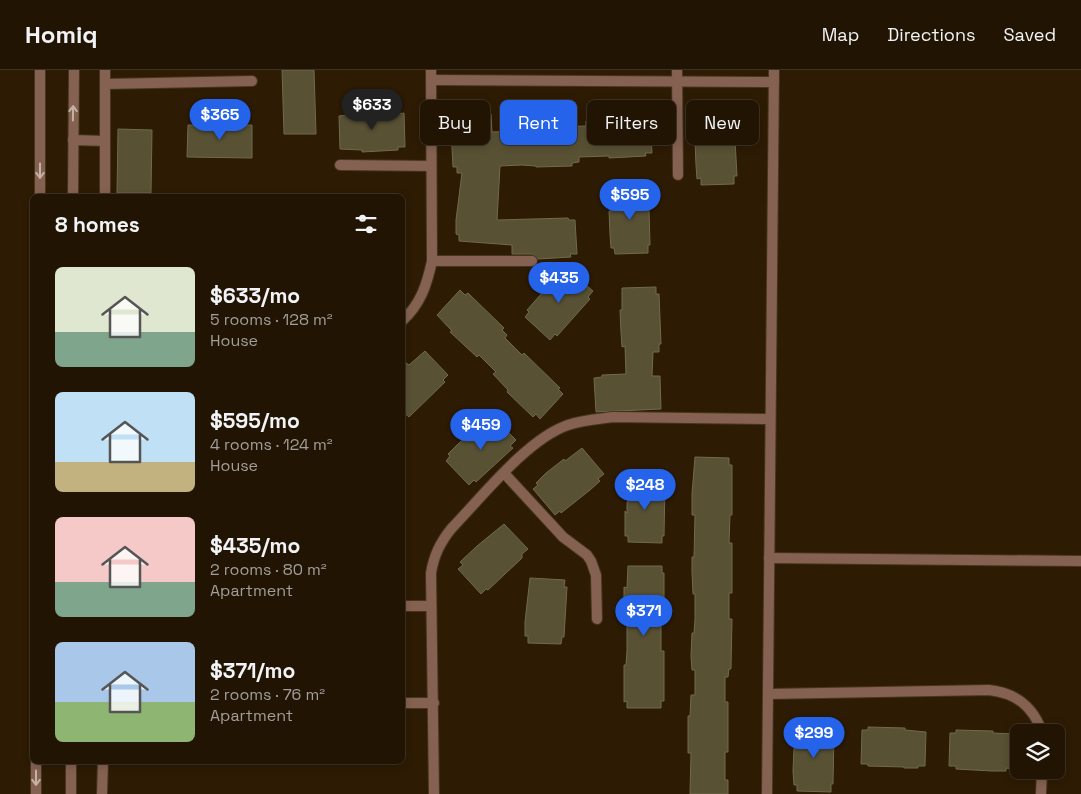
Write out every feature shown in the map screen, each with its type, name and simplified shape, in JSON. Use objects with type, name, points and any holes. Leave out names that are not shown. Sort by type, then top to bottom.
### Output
[{"type":"street","points":[[40,70],[40,194]]},
{"type":"street","points":[[73,194],[74,70]]},
{"type":"street","points":[[105,70],[105,194]]},
{"type":"street","points":[[677,70],[678,175]]},
{"type":"street","points":[[766,794],[774,70]]},
{"type":"street","points":[[405,318],[420,300],[426,286],[432,261],[431,75],[774,82]]},
{"type":"street","points":[[105,84],[252,81]]},
{"type":"street","points":[[73,140],[106,141]]},
{"type":"street","points":[[340,165],[431,166]]},
{"type":"street","points":[[432,261],[532,261]]},
{"type":"street","points":[[434,794],[434,703],[430,606],[433,558],[440,542],[504,473],[531,447],[567,425],[613,417],[770,419]]},
{"type":"street","points":[[504,473],[563,537],[587,555],[591,561],[596,575],[597,619]]},
{"type":"street","points":[[769,558],[1081,561]]},
{"type":"street","points":[[405,606],[430,606]]},
{"type":"street","points":[[768,694],[1001,691],[1013,695],[1027,706],[1039,724]]},
{"type":"street","points":[[405,703],[434,703]]},
{"type":"street","points":[[36,764],[36,794]]},
{"type":"street","points":[[71,764],[71,794]]},
{"type":"street","points":[[102,764],[102,794]]},
{"type":"street","points":[[1041,794],[1042,779]]},
{"type":"building","points":[[282,70],[314,70],[316,134],[284,134]]},
{"type":"building","points":[[396,111],[396,114],[404,113],[405,147],[398,147],[398,150],[362,152],[362,150],[340,149],[339,116],[346,115],[346,112]]},
{"type":"building","points":[[490,114],[492,132],[500,132],[500,145],[577,145],[577,126],[586,126],[587,121],[587,145],[652,145],[652,153],[645,153],[646,156],[579,157],[579,162],[572,163],[572,166],[500,166],[497,220],[568,218],[569,220],[575,220],[577,254],[570,254],[571,257],[538,259],[532,254],[512,254],[512,245],[459,241],[459,235],[456,234],[456,220],[462,173],[457,173],[457,167],[453,167],[452,145],[490,145]]},
{"type":"building","points":[[188,125],[252,125],[252,158],[187,157]]},
{"type":"building","points":[[118,129],[152,130],[151,193],[117,193]]},
{"type":"building","points":[[695,145],[735,145],[737,176],[734,176],[734,184],[701,185],[701,178],[697,179]]},
{"type":"building","points":[[645,188],[645,195],[648,195],[649,209],[650,245],[648,245],[648,253],[615,254],[614,248],[611,248],[610,234],[609,211],[611,211],[611,189]]},
{"type":"building","points":[[565,267],[593,291],[588,297],[590,299],[557,336],[555,334],[550,340],[525,317],[529,312],[527,310]]},
{"type":"building","points":[[656,287],[656,294],[659,294],[661,344],[659,344],[659,352],[653,352],[652,376],[660,376],[661,409],[596,412],[594,378],[602,377],[602,375],[626,374],[625,346],[622,347],[621,332],[622,288]]},
{"type":"building","points":[[460,290],[465,295],[468,293],[504,328],[502,330],[507,335],[505,338],[522,355],[524,353],[560,388],[558,389],[563,394],[540,419],[536,414],[533,417],[507,392],[508,390],[493,374],[496,372],[479,355],[477,357],[450,332],[452,331],[437,315]]},
{"type":"building","points":[[425,351],[448,375],[443,380],[445,382],[409,417],[405,414],[405,362],[409,365]]},
{"type":"building","points":[[492,416],[516,440],[510,446],[513,448],[476,482],[474,480],[469,485],[446,461],[450,456],[448,454],[474,429],[476,430]]},
{"type":"building","points":[[582,448],[604,474],[598,479],[600,481],[590,490],[561,513],[560,511],[555,515],[533,489],[546,473]]},
{"type":"building","points":[[695,457],[729,458],[729,465],[732,465],[732,515],[730,515],[729,543],[732,543],[732,593],[729,593],[729,619],[732,619],[731,669],[729,669],[728,677],[725,677],[725,702],[728,702],[728,752],[725,752],[725,780],[728,780],[728,794],[690,794],[691,753],[688,753],[688,716],[690,716],[691,695],[695,695],[695,670],[692,670],[691,656],[695,619],[692,557],[694,557],[695,515],[692,515],[692,494]]},
{"type":"building","points":[[628,478],[662,478],[662,485],[665,485],[664,536],[662,536],[662,543],[628,542],[628,536],[625,536],[625,511],[627,513]]},
{"type":"building","points":[[504,524],[528,549],[522,554],[522,558],[488,590],[486,589],[481,594],[458,569],[463,565],[460,562]]},
{"type":"building","points":[[628,566],[662,566],[662,573],[664,573],[664,624],[661,624],[661,651],[664,651],[664,701],[661,701],[661,708],[627,708],[627,701],[624,702],[627,624],[624,624],[624,587],[627,588]]},
{"type":"building","points":[[530,578],[565,580],[564,587],[567,587],[564,637],[562,637],[561,644],[528,643],[528,636],[525,636],[525,622]]},
{"type":"building","points":[[797,727],[831,727],[831,734],[834,734],[833,784],[831,784],[831,792],[797,791],[797,785],[794,785],[793,771]]},
{"type":"building","points":[[868,727],[905,728],[905,730],[926,732],[925,766],[904,768],[861,764],[862,730],[868,730]]},
{"type":"building","points":[[956,730],[993,731],[993,733],[1010,734],[1010,769],[1006,768],[1006,771],[992,771],[956,769],[956,766],[949,766],[950,733],[956,733]]}]
